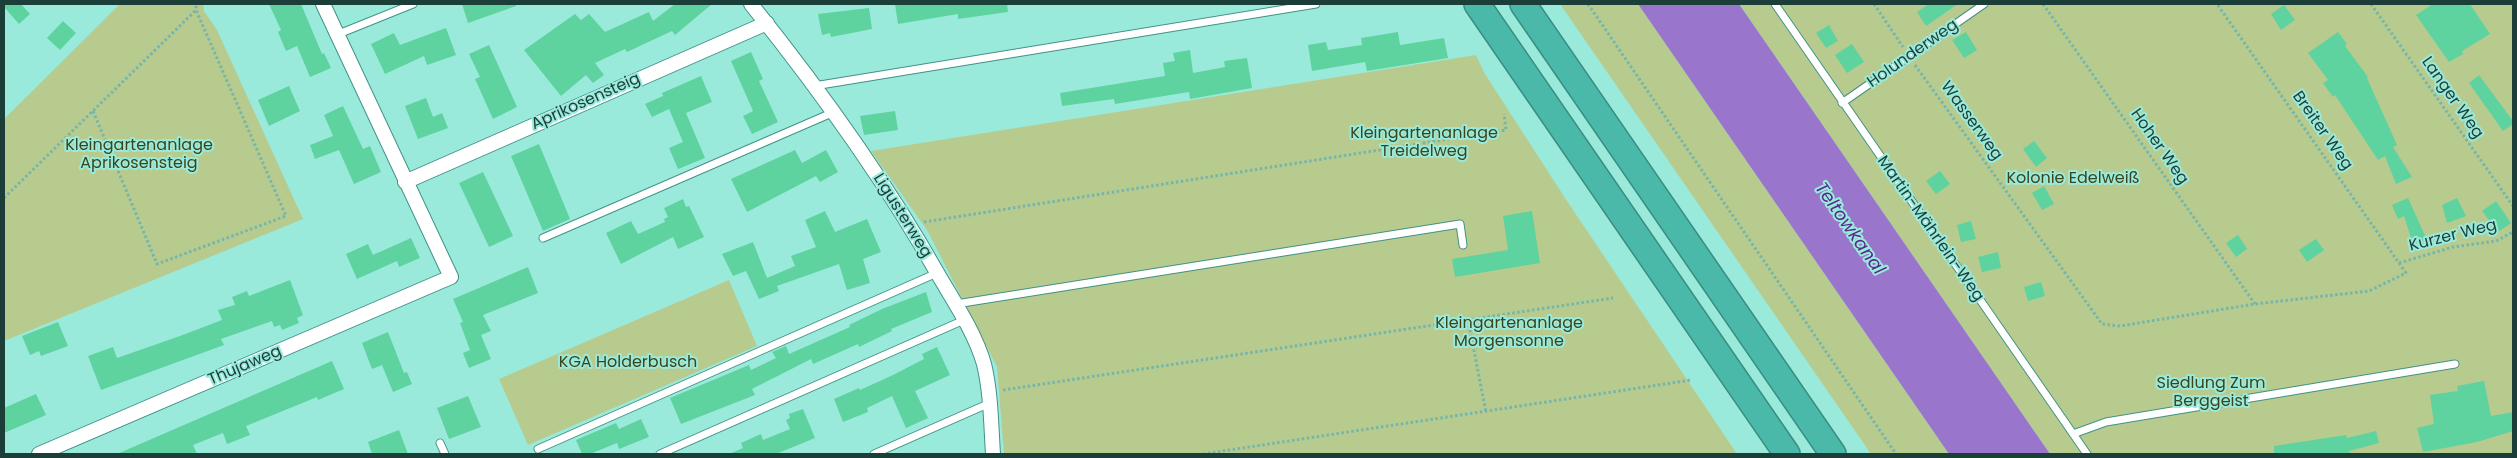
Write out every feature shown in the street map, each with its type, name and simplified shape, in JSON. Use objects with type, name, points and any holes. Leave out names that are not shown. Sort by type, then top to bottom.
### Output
[{"type":"highway","points":[[1477,4],[1787,454]]},
{"type":"highway","points":[[1523,4],[1833,454]]},
{"type":"street","points":[[323,4],[405,182]]},
{"type":"street","name":"Ligusterweg","points":[[751,4],[834,112],[910,224],[964,320],[984,363],[994,454]]},
{"type":"street","name":"Aprikosensteig","points":[[405,182],[767,23]]},
{"type":"street","name":"Thujaweg","points":[[39,454],[451,277],[405,182]]},
{"type":"lane","points":[[336,35],[413,4]]},
{"type":"lane","points":[[814,86],[1316,4]]},
{"type":"lane","name":"Martin-Mährlein-Weg","points":[[1774,4],[2086,454]]},
{"type":"lane","name":"Holunderweg","points":[[1842,104],[1984,4]]},
{"type":"lane","points":[[543,238],[834,112]]},
{"type":"lane","points":[[955,304],[1460,224],[1463,245]]},
{"type":"lane","points":[[538,448],[937,273]]},
{"type":"lane","points":[[660,454],[964,320]]},
{"type":"lane","points":[[2073,434],[2106,422],[2455,364]]},
{"type":"lane","points":[[874,454],[989,398]]},
{"type":"lane","points":[[440,443],[445,454]]},
{"type":"path","points":[[93,111],[157,264],[286,216],[196,10],[196,4]]},
{"type":"path","points":[[1588,4],[1896,454]]},
{"type":"path","name":"Wasserweg","points":[[1874,4],[1909,56],[2102,324],[2120,326],[2255,304]]},
{"type":"path","name":"Hoher Weg","points":[[2044,4],[2255,304]]},
{"type":"path","name":"Breiter Weg","points":[[2217,4],[2406,273],[2369,291],[2255,304]]},
{"type":"path","name":"Langer Weg","points":[[2371,4],[2513,206]]},
{"type":"path","points":[[4,198],[196,10]]},
{"type":"path","points":[[910,224],[1506,130],[1504,114]]},
{"type":"path","name":"Kurzer Weg","points":[[2399,263],[2453,247],[2496,241],[2513,232]]},
{"type":"path","points":[[989,398],[1613,298]]},
{"type":"path","points":[[1468,320],[1486,412]]},
{"type":"path","points":[[1203,454],[1691,380]]},
{"type":"green space","name":"Kleingartenanlage Aprikosensteig","points":[[120,4],[203,4],[204,11],[217,30],[303,219],[4,341],[4,119]]},
{"type":"green space","points":[[1560,4],[1638,4],[1949,454],[1871,454]]},
{"type":"green space","name":"Kolonie Edelweiß","points":[[1739,4],[2513,4],[2513,454],[2050,454]]},
{"type":"green space","points":[[1476,55],[1485,74],[1567,201],[1737,454],[1004,454],[997,367],[927,230],[871,151]]},
{"type":"green space","name":"KGA Holderbusch","points":[[729,280],[757,346],[528,445],[499,379]]},
{"type":"water","name":"Teltowkanal","points":[[1638,4],[1739,4],[2050,454],[1949,454]]},
{"type":"building","points":[[4,4],[21,4],[30,14],[19,24],[4,7]]},
{"type":"building","points":[[269,4],[301,4],[322,54],[324,53],[331,68],[310,77],[297,46],[286,51],[278,32],[281,30]]},
{"type":"building","points":[[462,4],[516,4],[516,6],[468,23]]},
{"type":"building","points":[[675,4],[712,4],[675,35],[672,31],[627,52],[625,49],[595,63],[604,75],[593,83],[586,75],[561,96],[524,50],[575,14],[581,20],[589,14],[605,32],[649,12],[653,21]]},
{"type":"building","points":[[895,4],[1007,4],[1008,12],[958,19],[958,14],[898,24]]},
{"type":"building","points":[[1929,4],[1958,4],[1926,26],[1917,12]]},
{"type":"building","points":[[2433,4],[2470,4],[2490,34],[2462,51],[2463,54],[2449,62],[2416,15]]},
{"type":"building","points":[[2284,5],[2295,20],[2281,30],[2271,14]]},
{"type":"building","points":[[869,8],[872,29],[831,37],[830,33],[822,35],[818,14]]},
{"type":"building","points":[[63,21],[76,33],[60,50],[47,38]]},
{"type":"building","points":[[1829,25],[1838,41],[1826,48],[1816,33]]},
{"type":"building","points":[[446,28],[456,55],[427,65],[424,56],[385,74],[371,44],[394,33],[400,45]]},
{"type":"building","points":[[1398,32],[1400,45],[1444,38],[1448,58],[1367,71],[1365,62],[1312,71],[1308,45],[1326,42],[1328,50],[1362,45],[1361,38]]},
{"type":"building","points":[[1966,32],[1977,50],[1964,58],[1952,40]]},
{"type":"building","points":[[2338,32],[2347,44],[2345,46],[2368,77],[2397,145],[2393,147],[2412,177],[2396,184],[2385,156],[2378,160],[2335,95],[2333,97],[2323,83],[2328,80],[2308,53]]},
{"type":"building","points":[[1852,44],[1864,62],[1847,73],[1835,55]]},
{"type":"building","points":[[489,45],[517,107],[493,119],[475,79],[480,77],[469,54]]},
{"type":"building","points":[[1190,50],[1193,73],[1225,67],[1224,61],[1247,58],[1252,88],[1190,99],[1189,92],[1115,104],[1114,99],[1062,106],[1060,93],[1165,76],[1163,63],[1175,61],[1173,53]]},
{"type":"building","points":[[751,52],[763,79],[759,81],[778,122],[752,134],[743,116],[753,111],[731,61]]},
{"type":"building","points":[[2479,75],[2513,121],[2513,124],[2503,131],[2469,83]]},
{"type":"building","points":[[701,76],[712,102],[686,113],[705,158],[678,169],[669,148],[683,142],[669,109],[652,117],[645,104],[663,96],[662,93]]},
{"type":"building","points":[[289,86],[300,111],[269,126],[258,100]]},
{"type":"building","points":[[426,98],[433,117],[442,113],[448,128],[418,139],[405,106]]},
{"type":"building","points":[[343,106],[363,149],[370,146],[381,172],[354,184],[339,150],[315,159],[310,145],[333,136],[324,115]]},
{"type":"building","points":[[895,111],[898,130],[864,135],[860,116]]},
{"type":"building","points":[[2034,141],[2047,158],[2036,167],[2023,149]]},
{"type":"building","points":[[539,144],[570,219],[543,231],[511,156]]},
{"type":"building","points":[[795,150],[802,163],[826,150],[838,172],[820,182],[816,176],[747,212],[731,179]]},
{"type":"building","points":[[1940,171],[1950,184],[1936,194],[1926,181]]},
{"type":"building","points":[[483,172],[513,236],[489,247],[459,183]]},
{"type":"building","points":[[2044,186],[2054,204],[2042,210],[2032,193]]},
{"type":"building","points":[[2408,198],[2427,240],[2413,244],[2404,216],[2398,219],[2392,205]]},
{"type":"building","points":[[2457,198],[2466,216],[2447,223],[2442,205]]},
{"type":"building","points":[[683,199],[686,207],[689,206],[704,237],[678,249],[673,237],[621,264],[606,233],[631,221],[638,234],[665,222],[664,219],[668,217],[664,208]]},
{"type":"building","points":[[2496,201],[2511,223],[2498,232],[2482,211]]},
{"type":"building","points":[[825,211],[835,232],[867,219],[881,252],[863,259],[870,283],[847,290],[839,264],[777,286],[779,291],[759,299],[746,271],[733,276],[722,254],[753,242],[767,278],[795,266],[791,256],[816,247],[805,220]]},
{"type":"building","points":[[1532,211],[1540,263],[1455,277],[1452,259],[1508,250],[1503,216]]},
{"type":"building","points":[[1971,221],[1976,239],[1961,242],[1957,225]]},
{"type":"building","points":[[2238,235],[2247,249],[2236,257],[2226,243]]},
{"type":"building","points":[[411,238],[420,258],[399,267],[397,261],[357,279],[346,254],[368,244],[373,255]]},
{"type":"building","points":[[2316,239],[2324,250],[2307,262],[2299,250]]},
{"type":"building","points":[[1998,252],[2001,268],[1982,272],[1978,257]]},
{"type":"building","points":[[528,267],[538,293],[483,315],[491,331],[481,335],[491,359],[469,368],[463,353],[470,350],[460,323],[463,322],[453,299]]},
{"type":"building","points":[[290,280],[303,315],[297,318],[299,323],[282,330],[280,325],[274,327],[272,321],[221,339],[224,345],[101,390],[88,356],[113,347],[117,358],[180,336],[222,320],[218,310],[235,305],[232,297],[247,291],[249,296]]},
{"type":"building","points":[[2041,282],[2045,296],[2028,301],[2024,287]]},
{"type":"building","points":[[926,292],[932,312],[891,329],[892,331],[859,347],[858,344],[813,364],[811,359],[752,389],[755,395],[681,424],[670,398],[749,365],[751,370],[776,358],[772,352],[786,346],[789,354],[850,327],[849,325],[882,309]]},
{"type":"building","points":[[58,322],[68,346],[41,356],[39,351],[30,355],[22,336]]},
{"type":"building","points":[[388,332],[404,373],[407,372],[412,384],[393,392],[382,365],[372,369],[362,343]]},
{"type":"building","points":[[937,347],[950,375],[915,391],[928,418],[906,428],[892,396],[867,408],[868,412],[843,422],[834,399],[893,375],[924,359],[922,354]]},
{"type":"building","points":[[332,361],[344,389],[318,400],[317,397],[246,426],[250,435],[227,444],[223,433],[193,445],[197,454],[117,454]]},
{"type":"building","points":[[2484,381],[2491,416],[2513,412],[2513,431],[2477,442],[2423,452],[2417,428],[2434,424],[2430,395],[2458,391],[2457,386]]},
{"type":"building","points":[[36,394],[46,415],[4,433],[4,408]]},
{"type":"building","points":[[468,396],[481,427],[449,439],[437,408]]},
{"type":"building","points":[[803,409],[815,438],[776,454],[729,454],[743,448],[741,443],[761,434],[763,440],[790,429],[786,420],[790,418],[789,414]]},
{"type":"building","points":[[641,419],[649,437],[619,449],[617,443],[590,454],[582,454],[576,440],[616,423],[619,429]]},
{"type":"building","points":[[399,430],[408,454],[372,454],[368,442]]},
{"type":"building","points":[[2376,431],[2379,443],[2349,451],[2350,454],[2274,454],[2274,446],[2346,435],[2347,438]]},
{"type":"park label","name":"Kleingartenanlage Treidelweg","points":[[1424,143]]},
{"type":"park label","name":"Kleingartenanlage Morgensonne","points":[[1509,333]]},
{"type":"park label","name":"Siedlung Zum Berggeist","points":[[2211,393]]}]
